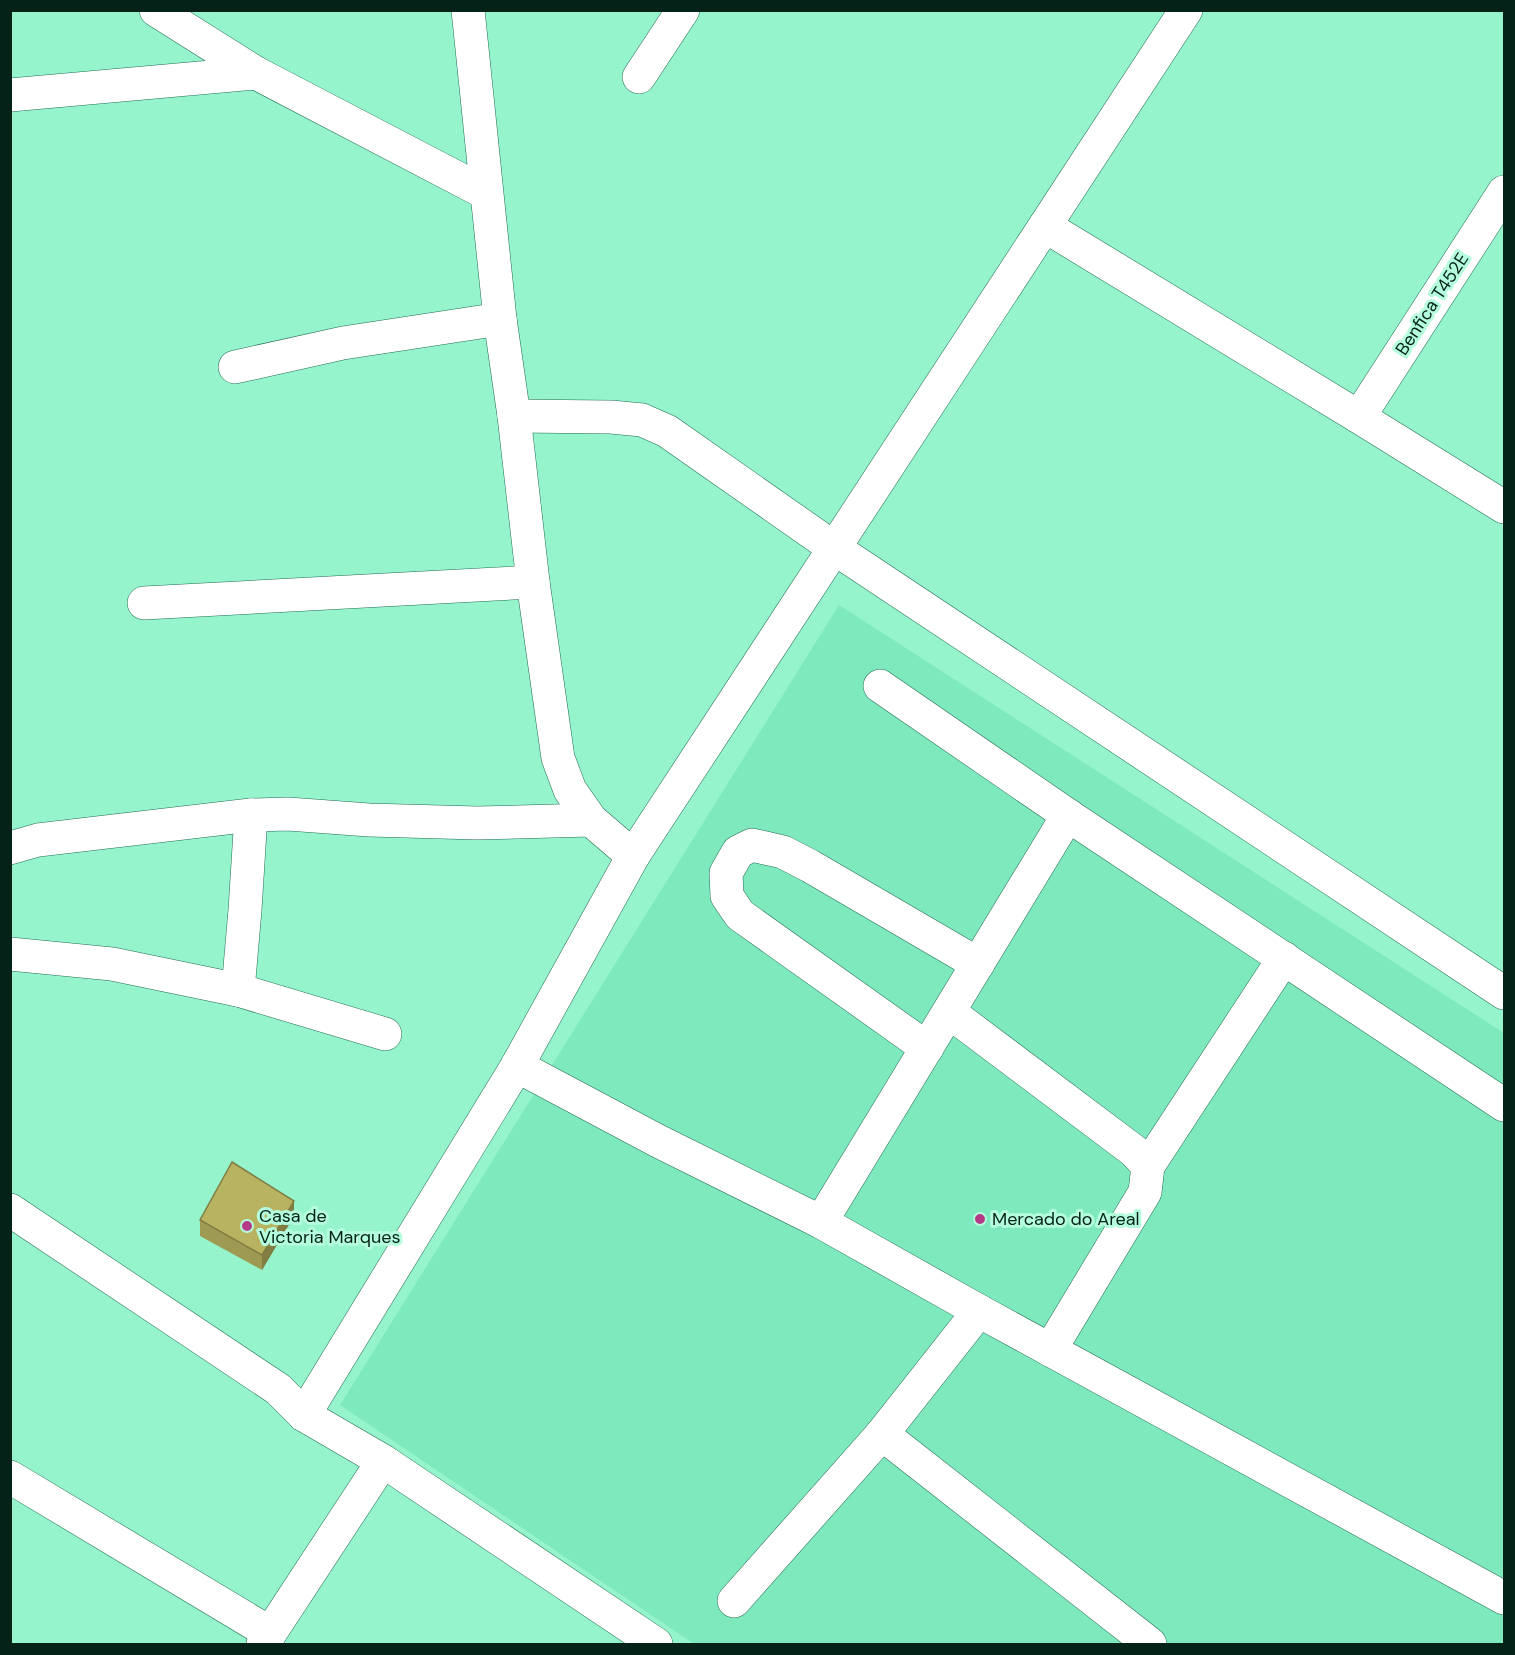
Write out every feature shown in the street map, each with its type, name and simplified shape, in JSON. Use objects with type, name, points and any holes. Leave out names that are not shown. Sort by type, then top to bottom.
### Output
[{"type":"street","points":[[156,10],[256,72],[486,193]]},
{"type":"street","points":[[468,10],[500,319],[558,758],[570,790],[591,820],[633,856]]},
{"type":"street","points":[[639,77],[683,10]]},
{"type":"street","points":[[304,1415],[517,1066],[633,856],[1186,10]]},
{"type":"street","points":[[10,95],[256,72]]},
{"type":"street","name":"Benfica T452E","points":[[1359,417],[1504,192]]},
{"type":"street","points":[[1045,226],[1504,507]]},
{"type":"street","points":[[235,367],[343,343],[500,319]]},
{"type":"street","points":[[514,416],[611,417],[642,420],[667,431],[834,548],[1504,993]]},
{"type":"street","points":[[144,603],[533,582]]},
{"type":"street","points":[[880,686],[1068,815],[1504,1105]]},
{"type":"street","points":[[10,848],[39,840],[251,815],[288,814],[369,820],[477,823],[591,820]]},
{"type":"street","points":[[238,990],[251,815]]},
{"type":"street","points":[[821,1222],[1068,815]]},
{"type":"street","points":[[927,1048],[740,915],[727,896],[726,873],[738,852],[752,845],[783,852],[978,964]]},
{"type":"street","points":[[10,954],[112,964],[238,990],[385,1034]]},
{"type":"street","points":[[1050,1350],[1145,1192],[1148,1167],[1284,958]]},
{"type":"street","points":[[949,1012],[1134,1151],[1148,1167]]},
{"type":"street","points":[[517,1066],[658,1142],[821,1222],[1504,1598]]},
{"type":"street","points":[[10,1210],[278,1389],[304,1415],[383,1461],[656,1644]]},
{"type":"street","points":[[734,1602],[882,1434],[979,1311]]},
{"type":"street","points":[[882,1434],[1150,1644]]},
{"type":"street","points":[[10,1477],[267,1639],[383,1461]]},
{"type":"shaded area","name":"Mercado do Areal","points":[[839,605],[1504,1033],[1504,1644],[694,1644],[340,1405]]},
{"type":"building","name":"Casa de Victoria Marques","points":[[232,1162],[294,1201],[262,1255],[200,1220]]},
{"type":"place","name":"Mercado do Areal","points":[[980,1219]]},
{"type":"place","name":"Casa de Victoria Marques","points":[[247,1226]]}]
